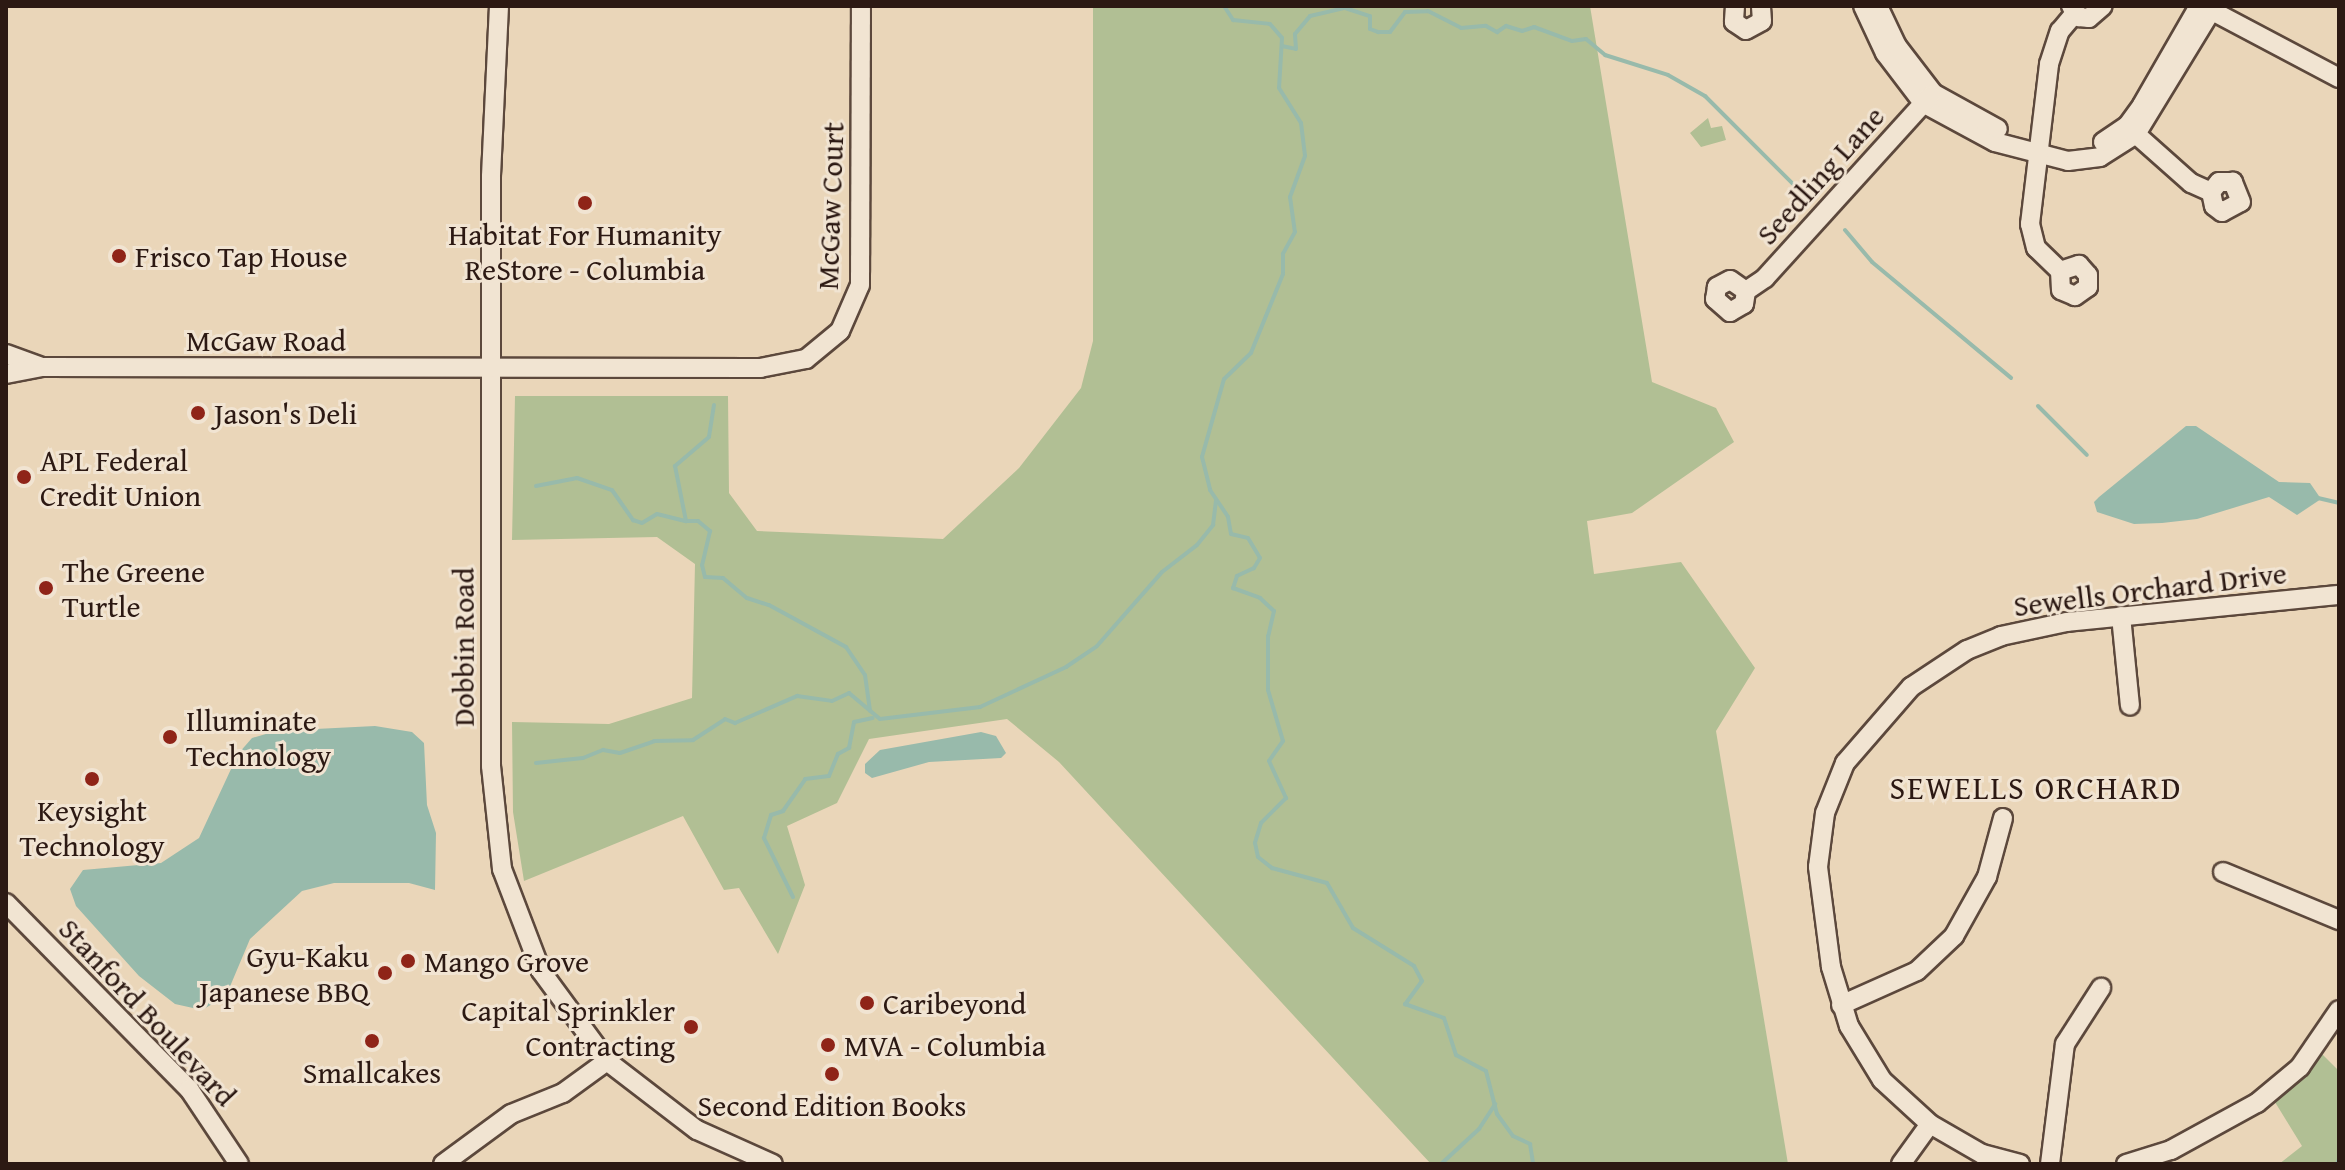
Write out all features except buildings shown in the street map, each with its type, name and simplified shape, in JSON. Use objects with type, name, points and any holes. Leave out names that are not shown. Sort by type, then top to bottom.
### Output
[{"type":"street","name":"Dobbin Road","points":[[499,6],[492,116],[490,369],[495,834],[511,903],[541,971],[607,1061],[697,1130],[773,1164]]},
{"type":"street","name":"McGaw Court","points":[[490,369],[783,367],[830,343],[852,312],[862,270],[861,6]]},
{"type":"street","points":[[1735,6],[1734,22],[1746,30],[1760,26],[1762,6]]},
{"type":"street","points":[[1863,6],[1885,53],[1928,98],[1968,130],[2036,151],[2083,148],[2132,130],[2207,7],[2339,78]]},
{"type":"street","points":[[1878,6],[1897,46],[1928,98]]},
{"type":"street","points":[[2060,271],[2043,257],[2032,235],[2036,151],[2049,64],[2060,31],[2073,10],[2089,18],[2103,6]]},
{"type":"street","name":"Seedling Lane","points":[[1746,291],[1765,278],[1928,98]]},
{"type":"street","points":[[2132,130],[2191,183],[2211,192]]},
{"type":"street","name":"McGaw Road","points":[[6,354],[42,367]]},
{"type":"street","name":"McGaw Road","points":[[6,374],[42,367],[490,369]]},
{"type":"street","name":"Sewells Orchard Drive","points":[[2020,1164],[1982,1154],[1930,1124],[1882,1080],[1841,1005],[1818,867],[1833,789],[1864,736],[1911,687],[1967,650],[2034,627],[2339,595]]},
{"type":"street","points":[[2121,616],[2130,706]]},
{"type":"street","points":[[1841,1005],[1917,971],[1954,936],[1987,877],[2003,818]]},
{"type":"street","points":[[2223,872],[2339,920]]},
{"type":"street","name":"Stanford Boulevard","points":[[6,903],[189,1089],[239,1164]]},
{"type":"street","points":[[2050,1164],[2065,1044],[2101,988]]},
{"type":"street","points":[[2126,1164],[2171,1150],[2257,1103],[2300,1067],[2339,1010]]},
{"type":"street","points":[[443,1164],[511,1114],[563,1093],[607,1061]]},
{"type":"street","points":[[1901,1164],[1930,1124]]},
{"type":"shaded area","points":[[1093,6],[1590,6],[1652,382],[1716,408],[1734,442],[1632,513],[1587,521],[1594,574],[1681,562],[1755,668],[1716,731],[1788,1164],[1431,1164],[1059,762],[1007,719],[869,739],[837,803],[787,826],[805,885],[778,954],[739,888],[724,890],[683,816],[524,881],[513,812],[512,722],[609,724],[692,698],[695,564],[657,537],[512,540],[515,396],[728,396],[729,493],[757,531],[943,539],[1019,468],[1081,388],[1093,341]]},
{"type":"shaded area","points":[[1708,118],[1711,128],[1722,126],[1726,140],[1701,147],[1690,133]]},
{"type":"shaded area","points":[[2186,426],[2196,426],[2279,482],[2310,483],[2321,499],[2297,515],[2269,497],[2197,519],[2162,523],[2134,524],[2097,512],[2094,502],[2099,497]]},
{"type":"shaded area","points":[[375,726],[412,732],[424,743],[427,805],[436,833],[435,890],[409,883],[334,883],[302,891],[250,939],[226,996],[202,1010],[175,1004],[139,976],[76,906],[70,889],[83,870],[161,863],[199,838],[238,754],[252,738],[276,731]]},
{"type":"shaded area","points":[[981,732],[996,736],[1006,753],[1001,758],[929,762],[872,778],[865,773],[865,764],[880,750]]},
{"type":"shaded area","points":[[2316,1048],[2339,1071],[2339,1164],[2279,1164],[2302,1146],[2270,1094]]},
{"type":"waterway","points":[[1224,6],[1233,20],[1270,24],[1282,38],[1279,88],[1301,123],[1305,156],[1290,197],[1295,232],[1283,254],[1283,274],[1251,353],[1224,379],[1202,457],[1210,490],[1228,517],[1231,534],[1248,538],[1260,558],[1254,568],[1237,576],[1233,588],[1260,598],[1274,611],[1268,636],[1268,690],[1283,741],[1269,761],[1286,798],[1261,823],[1255,843],[1258,857],[1272,868],[1327,883],[1353,928],[1414,966],[1422,981],[1405,1004],[1444,1018],[1456,1055],[1486,1071],[1497,1114],[1513,1136],[1530,1144],[1533,1164]]},
{"type":"waterway","points":[[1282,46],[1296,49],[1295,34],[1310,16],[1345,8],[1370,16],[1370,29],[1378,32],[1390,32],[1405,12],[1428,11],[1461,28],[1486,26],[1497,32],[1506,26],[1522,31],[1534,27],[1572,41],[1586,39],[1605,55],[1668,75],[1705,96],[1805,196]]},
{"type":"waterway","points":[[1845,230],[1872,262],[2011,378]]},
{"type":"waterway","points":[[714,405],[709,437],[675,466],[686,521],[698,521],[710,531],[702,565],[705,577],[723,578],[747,598],[769,605],[846,647],[865,675],[870,711]]},
{"type":"waterway","points":[[2038,406],[2087,455]]},
{"type":"waterway","points":[[536,486],[577,478],[612,490],[633,520],[642,523],[657,514],[686,521]]},
{"type":"waterway","points":[[2318,498],[2339,503]]},
{"type":"waterway","points":[[536,763],[583,758],[603,750],[620,753],[654,741],[693,740],[725,719],[735,723],[797,696],[832,701],[849,693],[880,719],[980,707],[1066,667],[1097,646],[1162,572],[1197,545],[1213,525],[1216,501]]},
{"type":"waterway","points":[[793,897],[764,838],[771,815],[783,811],[805,779],[829,776],[838,754],[849,748],[854,722],[873,718]]},
{"type":"waterway","points":[[1441,1164],[1479,1129],[1495,1104]]},
{"type":"waterway","points":[[2337,1164],[2339,1159]]},
{"type":"place","name":"Habitat For Humanity ReStore - Columbia","points":[[585,203]]},
{"type":"place","name":"Frisco Tap House","points":[[119,256]]},
{"type":"place","name":"Jason's Deli","points":[[198,413]]},
{"type":"place","name":"APL Federal Credit Union","points":[[24,477]]},
{"type":"place","name":"The Greene Turtle","points":[[46,588]]},
{"type":"place","name":"Illuminate Technology","points":[[170,737]]},
{"type":"place","name":"Keysight Technology","points":[[92,779]]},
{"type":"place","name":"Mango Grove","points":[[408,961]]},
{"type":"place","name":"Gyu-Kaku Japanese BBQ","points":[[385,973]]},
{"type":"place","name":"Caribeyond","points":[[867,1003]]},
{"type":"place","name":"Capital Sprinkler Contracting","points":[[691,1027]]},
{"type":"place","name":"Smallcakes","points":[[372,1041]]},
{"type":"place","name":"MVA - Columbia","points":[[828,1045]]},
{"type":"place","name":"Second Edition Books","points":[[832,1074]]},
{"type":"district","name":"SEWELLS ORCHARD","points":[[2036,788]]}]
